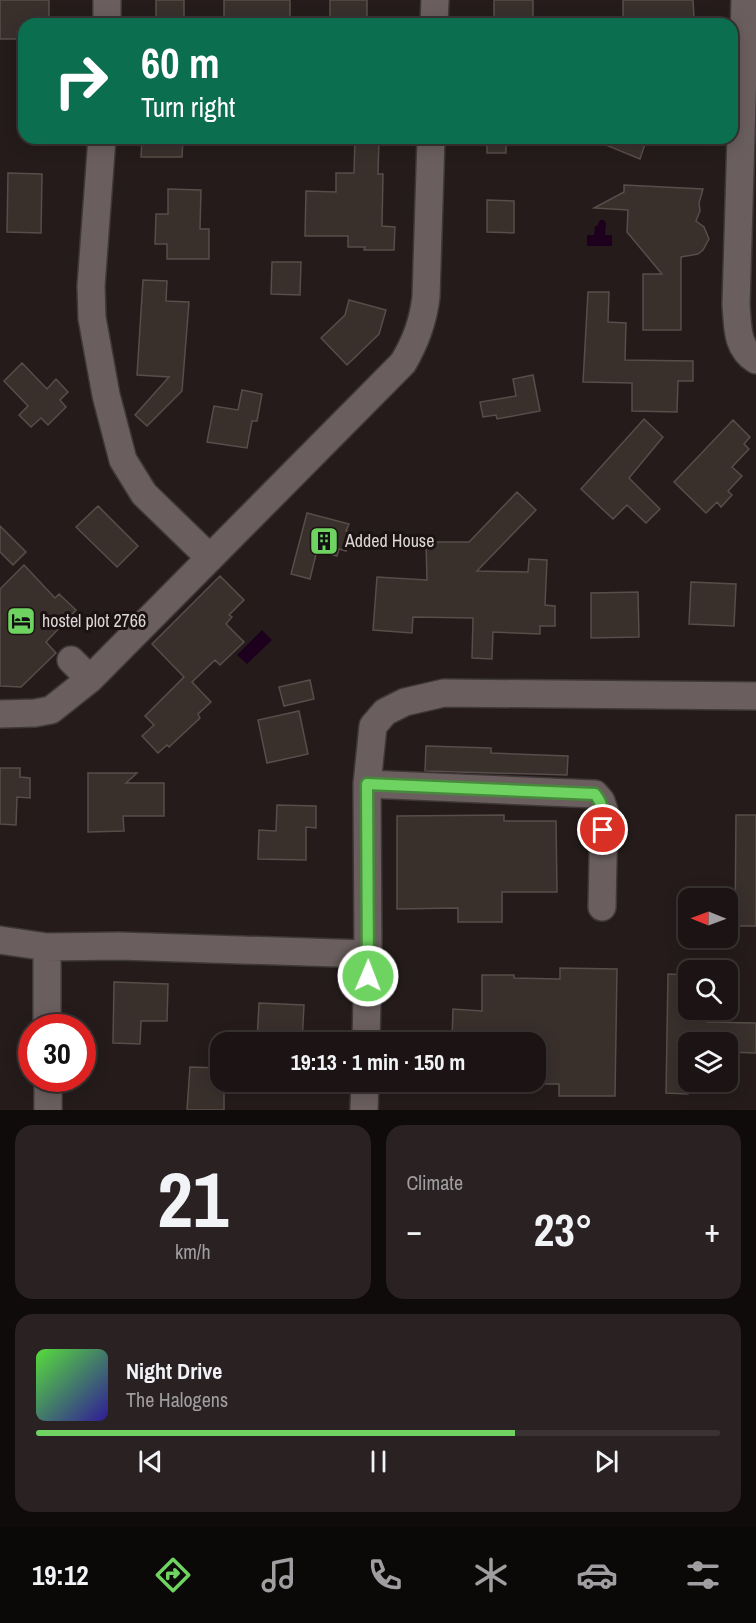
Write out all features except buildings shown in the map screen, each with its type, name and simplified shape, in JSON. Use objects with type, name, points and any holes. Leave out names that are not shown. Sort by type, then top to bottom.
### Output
[{"type":"street","points":[[106,18],[107,0]]},
{"type":"street","points":[[434,18],[435,0]]},
{"type":"street","points":[[745,0],[736,305],[738,339],[750,356],[756,360]]},
{"type":"street","points":[[102,144],[91,286],[92,318],[105,395],[123,460],[144,494],[210,558]]},
{"type":"street","points":[[0,714],[51,710],[90,680],[403,363],[417,340],[424,317],[431,144]]},
{"type":"street","points":[[71,660],[90,680]]},
{"type":"street","points":[[366,1032],[367,784],[373,726],[385,712],[405,702],[444,693],[756,696]]},
{"type":"street","points":[[367,784],[595,794],[604,810],[602,907]]},
{"type":"street","points":[[0,940],[47,947],[119,946],[368,954]]},
{"type":"street","points":[[47,947],[47,1014]]},
{"type":"street","points":[[48,1092],[48,1110]]},
{"type":"street","points":[[364,1110],[365,1092]]},
{"type":"shaded area","points":[[600,220],[606,223],[605,235],[612,235],[612,246],[587,246],[587,235],[594,235],[595,226]]},
{"type":"shaded area","points":[[262,630],[272,640],[247,664],[237,655]]},
{"type":"place","name":"Added House","points":[[324,541]]},
{"type":"place","name":"hostel plot 2766","points":[[21,621]]},
{"type":"route","points":[[368,976],[367,784],[595,794],[604,810],[603,830]]}]
